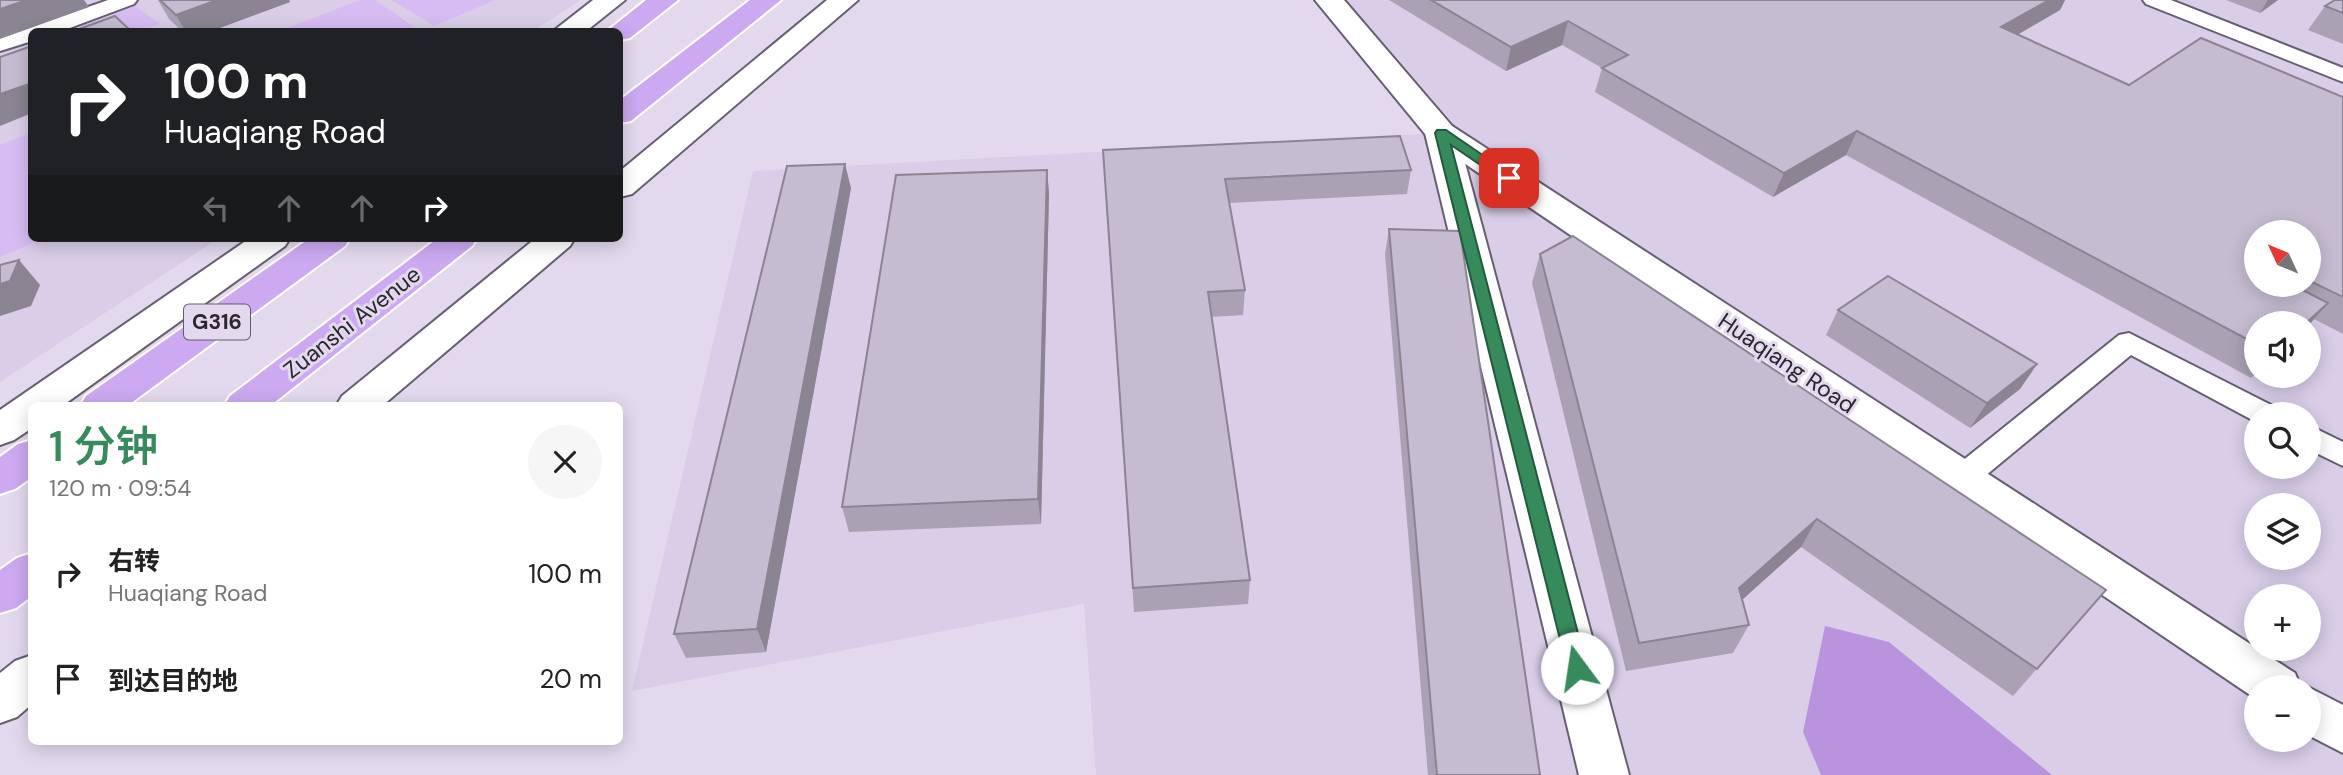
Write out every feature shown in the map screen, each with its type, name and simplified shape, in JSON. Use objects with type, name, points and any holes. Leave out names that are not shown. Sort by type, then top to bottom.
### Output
[{"type":"highway","points":[[623,30],[664,0]]},
{"type":"highway","points":[[623,112],[767,0]]},
{"type":"highway","name":"G316","points":[[106,402],[327,242]]},
{"type":"highway","name":"Zuanshi Avenue","points":[[249,402],[455,242]]},
{"type":"highway","points":[[0,478],[28,458]]},
{"type":"highway","points":[[0,595],[28,574]]},
{"type":"street","points":[[572,28],[611,0]]},
{"type":"street","points":[[623,184],[844,0]]},
{"type":"street","name":"Huaqiang Road","points":[[1329,0],[1441,133],[2258,675]]},
{"type":"street","points":[[1441,133],[1604,775]]},
{"type":"street","points":[[40,402],[267,242]]},
{"type":"street","points":[[361,402],[553,242]]},
{"type":"street","points":[[0,430],[28,410]]},
{"type":"street","points":[[0,702],[28,678]]},
{"type":"street","points":[[2321,717],[2343,731]]},
{"type":"lane","points":[[49,28],[127,0]]},
{"type":"lane","points":[[2153,0],[2343,76]]},
{"type":"lane","points":[[0,45],[28,35]]},
{"type":"lane","points":[[1962,478],[2129,342],[2244,403]]},
{"type":"lane","points":[[2321,443],[2343,455]]},
{"type":"shaded area","points":[[0,0],[581,0],[538,28],[28,28],[28,242],[213,242],[0,382]]},
{"type":"shaded area","points":[[127,0],[160,24],[149,28],[49,28]]},
{"type":"shaded area","points":[[360,0],[375,0],[416,28],[288,28]]},
{"type":"shaded area","points":[[392,0],[495,0],[434,26]]},
{"type":"shaded area","points":[[1329,0],[2343,0],[2343,775],[1096,775],[1084,604],[632,691],[753,171],[1440,133]]},
{"type":"shaded area","points":[[28,134],[28,242],[36,242],[0,257],[0,145]]},
{"type":"shaded area","points":[[1825,626],[1889,642],[2052,775],[1821,775],[1803,732]]},
{"type":"building","points":[[0,0],[27,0],[0,9]]},
{"type":"building","points":[[160,0],[217,0],[176,15]]},
{"type":"building","points":[[1431,0],[2049,0],[2001,27],[2129,85],[2201,38],[2343,97],[2343,297],[2321,286],[2321,220],[2244,220],[2244,298],[2318,298],[2328,303],[2319,311],[2244,311],[2244,338],[1857,131],[1784,173],[1602,68],[1628,55],[1568,21],[1511,47]]},
{"type":"building","points":[[2335,0],[2343,0],[2343,13],[2325,6]]},
{"type":"building","points":[[115,16],[128,28],[82,28]]},
{"type":"building","points":[[28,47],[28,84],[0,94],[0,57]]},
{"type":"building","points":[[1400,136],[1411,170],[1225,179],[1245,290],[1208,292],[1250,580],[1133,588],[1103,150]]},
{"type":"building","points":[[845,164],[757,629],[674,634],[787,166]]},
{"type":"building","points":[[1047,170],[1038,499],[842,507],[896,175]]},
{"type":"building","points":[[1389,229],[1460,231],[1540,775],[1437,775]]},
{"type":"building","points":[[1573,236],[2106,590],[2037,669],[1817,519],[1739,588],[1749,625],[1639,643],[1540,254]]},
{"type":"building","points":[[19,260],[10,281],[0,284],[0,265]]},
{"type":"building","points":[[1888,276],[2037,364],[1987,403],[1838,310]]},
{"type":"route","points":[[1509,178],[1441,133],[1577,668]]}]
